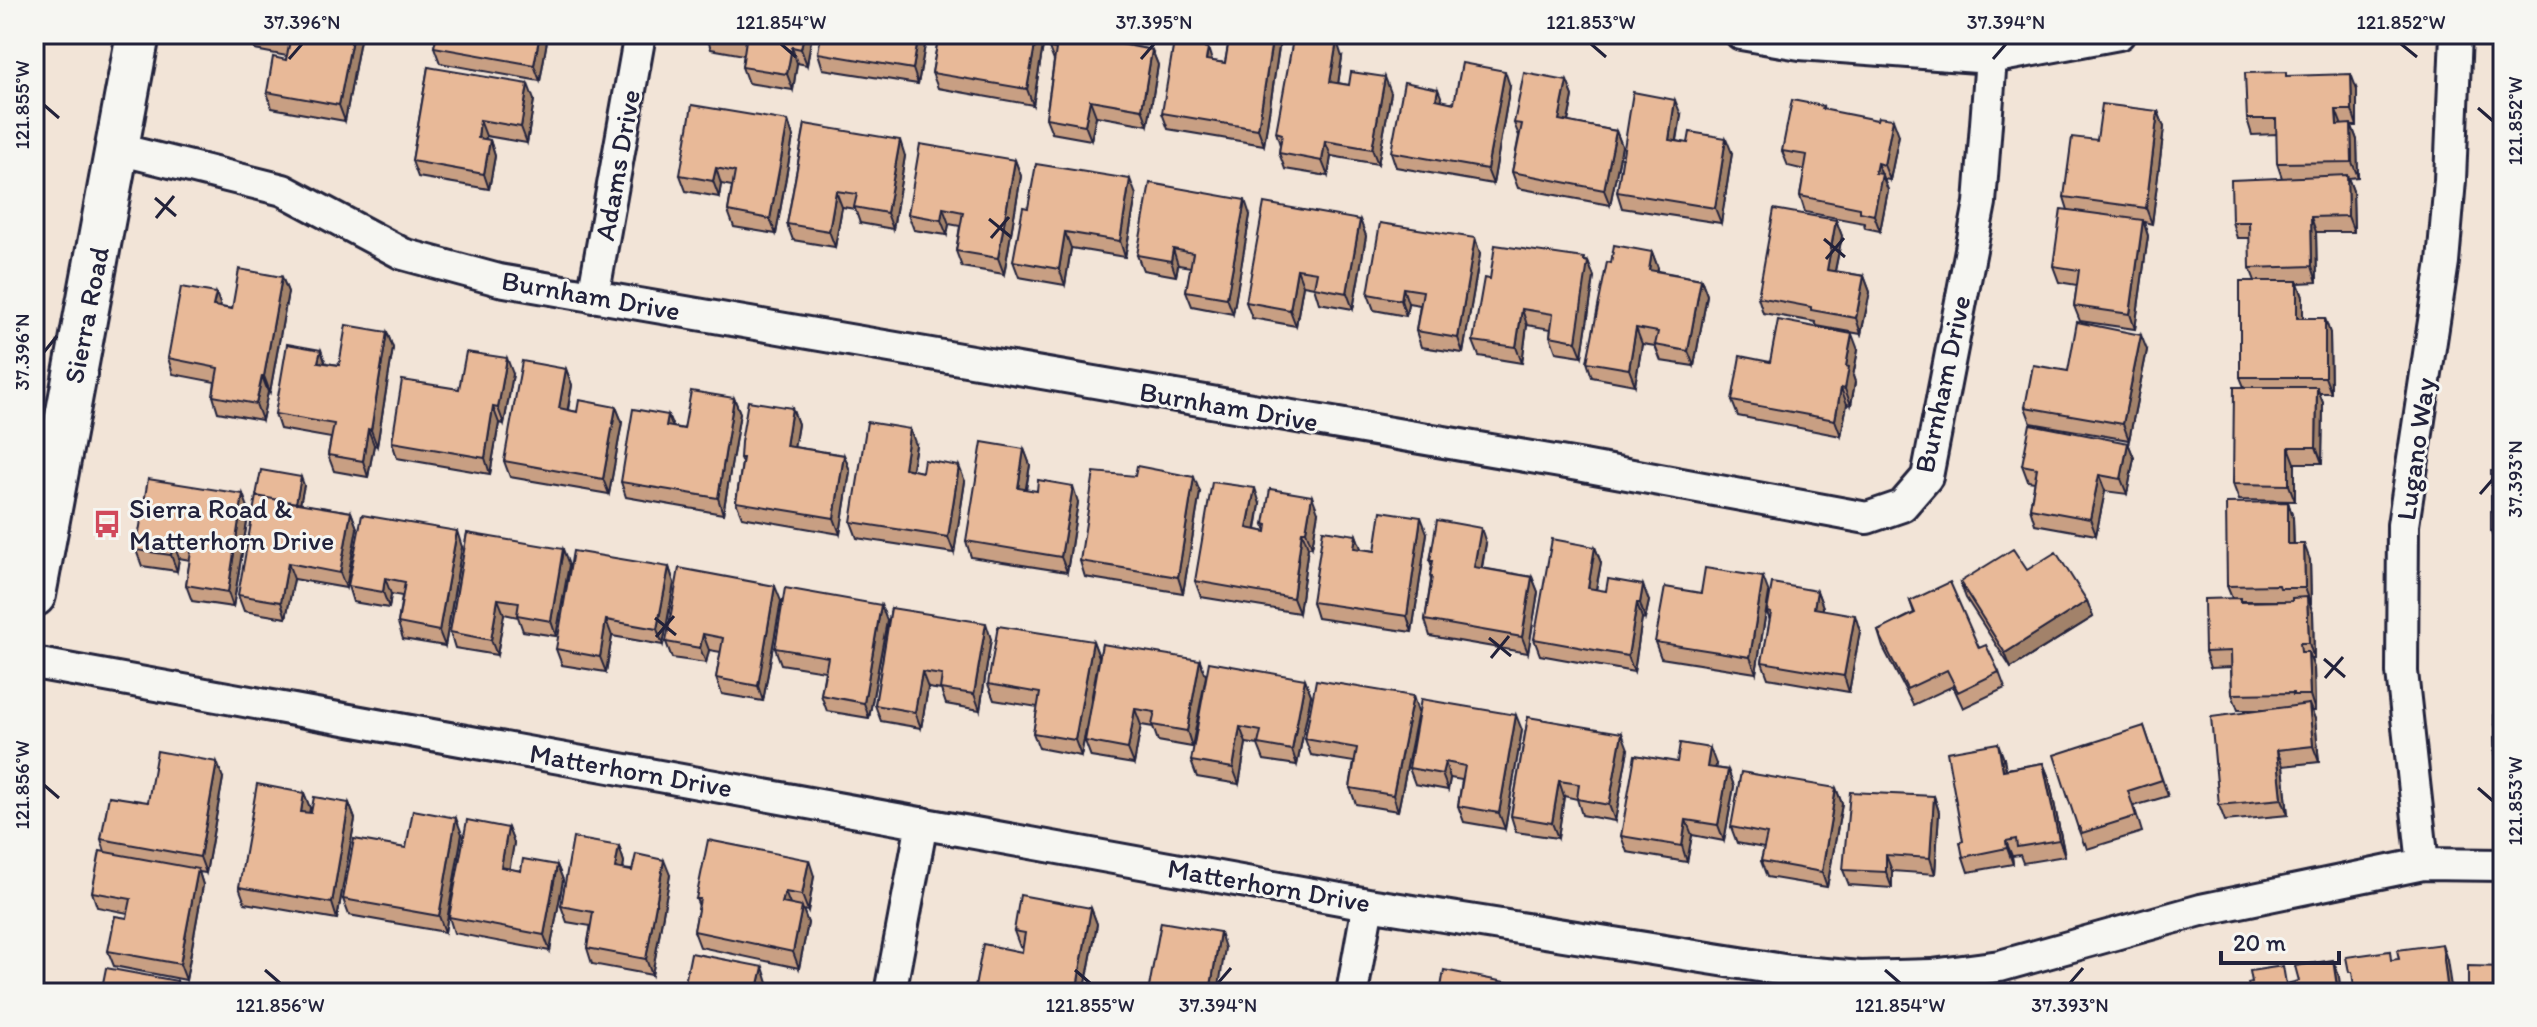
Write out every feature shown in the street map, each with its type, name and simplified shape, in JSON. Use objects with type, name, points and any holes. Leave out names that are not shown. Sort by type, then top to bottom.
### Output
[{"type":"street","name":"Sierra Road","points":[[34,595],[138,34]]},
{"type":"street","name":"Adams Drive","points":[[593,297],[640,34]]},
{"type":"street","points":[[1741,34],[1800,44],[1991,58],[2119,34]]},
{"type":"street","name":"Lugano Way","points":[[2423,864],[2402,672],[2403,525],[2443,262],[2456,34]]},
{"type":"street","name":"Burnham Drive","points":[[118,149],[283,190],[403,254],[499,280],[1578,465],[1867,518],[1902,506],[1927,477],[1980,203],[1991,58]]},
{"type":"street","name":"Matterhorn Drive","points":[[34,663],[1368,904],[1790,971],[1860,977],[1932,975],[2000,966],[2201,910],[2423,864],[2503,865]]},
{"type":"street","points":[[890,993],[922,823]]},
{"type":"street","points":[[1352,993],[1368,904]]},
{"type":"building","points":[[250,34],[353,34],[339,105],[267,92],[273,57],[286,60],[290,41]]},
{"type":"building","points":[[437,34],[540,34],[534,65],[434,47]]},
{"type":"building","points":[[709,34],[804,34],[801,49],[792,47],[787,74],[742,67],[746,40]]},
{"type":"building","points":[[821,34],[919,34],[913,69],[818,53]]},
{"type":"building","points":[[939,34],[1037,34],[1027,89],[932,73]]},
{"type":"building","points":[[1052,34],[1096,34],[1095,39],[1152,50],[1142,109],[1090,100],[1085,125],[1046,118],[1056,49],[1049,48]]},
{"type":"building","points":[[1230,34],[1273,34],[1258,129],[1162,113],[1174,42],[1208,48],[1206,60],[1225,63]]},
{"type":"building","points":[[1294,34],[1337,41],[1330,82],[1349,85],[1351,72],[1385,77],[1372,149],[1325,141],[1322,161],[1279,153],[1282,134],[1276,132]]},
{"type":"building","points":[[1462,63],[1505,71],[1487,169],[1391,152],[1404,82],[1438,89],[1436,99],[1454,103]]},
{"type":"building","points":[[428,67],[528,84],[521,127],[480,120],[478,138],[490,140],[484,174],[412,161]]},
{"type":"building","points":[[2286,72],[2286,76],[2351,74],[2352,110],[2336,110],[2337,125],[2351,124],[2352,162],[2277,163],[2276,119],[2247,119],[2245,73]]},
{"type":"building","points":[[1524,73],[1567,81],[1559,120],[1616,131],[1604,190],[1512,172],[1522,124],[1514,123]]},
{"type":"building","points":[[1633,92],[1675,100],[1669,140],[1688,143],[1690,132],[1726,138],[1715,208],[1617,192]]},
{"type":"building","points":[[1792,100],[1877,120],[1878,117],[1893,119],[1884,165],[1877,163],[1875,173],[1882,174],[1874,215],[1860,212],[1860,208],[1800,196],[1807,155],[1782,151]]},
{"type":"building","points":[[2102,104],[2158,111],[2146,208],[2064,197],[2072,137],[2097,140]]},
{"type":"building","points":[[692,105],[788,121],[770,219],[728,211],[735,172],[716,168],[713,181],[680,175]]},
{"type":"building","points":[[805,124],[900,140],[887,213],[854,207],[857,194],[836,191],[829,231],[787,224]]},
{"type":"building","points":[[920,144],[1015,160],[998,258],[956,251],[963,212],[943,208],[941,220],[908,214]]},
{"type":"building","points":[[1036,164],[1130,179],[1120,241],[1065,232],[1059,269],[1013,261],[1023,207],[1028,208]]},
{"type":"building","points":[[2347,175],[2348,216],[2311,217],[2312,266],[2250,268],[2249,222],[2232,222],[2231,180]]},
{"type":"building","points":[[1150,183],[1245,200],[1227,298],[1186,291],[1193,253],[1173,249],[1171,261],[1137,255]]},
{"type":"building","points":[[1264,203],[1360,220],[1347,293],[1314,287],[1317,272],[1297,269],[1290,310],[1246,302]]},
{"type":"building","points":[[1774,209],[1836,220],[1827,270],[1864,276],[1856,318],[1758,297]]},
{"type":"building","points":[[2061,209],[2143,220],[2130,314],[2074,306],[2079,270],[2053,266]]},
{"type":"building","points":[[1380,223],[1475,238],[1458,338],[1416,331],[1423,291],[1403,288],[1401,300],[1368,294]]},
{"type":"building","points":[[1495,245],[1584,258],[1588,262],[1576,341],[1550,336],[1553,314],[1522,309],[1516,347],[1473,341],[1484,278],[1490,279]]},
{"type":"building","points":[[1614,245],[1652,252],[1649,270],[1701,279],[1688,351],[1655,345],[1658,332],[1636,328],[1629,369],[1587,362],[1607,262],[1611,263]]},
{"type":"building","points":[[239,269],[282,277],[256,404],[213,396],[218,368],[168,358],[181,287],[216,293],[213,306],[232,309]]},
{"type":"building","points":[[2240,281],[2297,281],[2297,318],[2325,318],[2325,377],[2240,377]]},
{"type":"building","points":[[1778,320],[1852,334],[1845,389],[1841,388],[1835,420],[1732,401],[1740,356],[1770,362]]},
{"type":"building","points":[[2077,322],[2141,335],[2123,424],[2025,407],[2033,365],[2068,371]]},
{"type":"building","points":[[346,325],[387,332],[363,461],[328,455],[334,424],[275,414],[287,344],[321,350],[318,362],[339,365]]},
{"type":"building","points":[[466,352],[507,358],[498,408],[493,407],[485,458],[392,442],[402,380],[459,389]]},
{"type":"building","points":[[522,361],[566,369],[559,408],[577,412],[579,400],[616,407],[603,479],[504,461]]},
{"type":"building","points":[[2234,387],[2317,387],[2316,447],[2289,447],[2289,485],[2233,484]]},
{"type":"building","points":[[691,391],[734,398],[718,498],[621,482],[633,409],[668,415],[666,426],[684,429]]},
{"type":"building","points":[[748,401],[792,408],[786,446],[844,455],[834,518],[736,502]]},
{"type":"building","points":[[2499,415],[2503,415],[2503,458],[2500,458]]},
{"type":"building","points":[[867,422],[910,429],[904,468],[922,472],[924,460],[959,466],[948,537],[851,522]]},
{"type":"building","points":[[2030,424],[2128,443],[2121,479],[2099,475],[2090,519],[2030,508],[2037,468],[2022,465]]},
{"type":"building","points":[[982,442],[1024,449],[1018,488],[1037,491],[1038,480],[1073,486],[1061,557],[966,541]]},
{"type":"building","points":[[1137,466],[1194,477],[1178,577],[1080,561],[1094,472],[1135,476]]},
{"type":"building","points":[[261,470],[301,477],[296,503],[256,496]]},
{"type":"building","points":[[2491,471],[2503,471],[2503,531],[2491,531]]},
{"type":"building","points":[[148,479],[243,494],[228,592],[186,585],[192,545],[173,543],[171,555],[136,550]]},
{"type":"building","points":[[1212,482],[1255,488],[1247,528],[1266,532],[1267,525],[1264,524],[1270,489],[1312,496],[1306,531],[1302,531],[1293,598],[1195,581]]},
{"type":"building","points":[[256,496],[351,512],[340,573],[288,563],[281,602],[238,595]]},
{"type":"building","points":[[2288,502],[2288,544],[2304,544],[2305,588],[2227,586],[2226,503]]},
{"type":"building","points":[[1381,511],[1421,517],[1407,616],[1312,602],[1323,530],[1356,535],[1354,548],[1375,551]]},
{"type":"building","points":[[362,515],[457,531],[439,631],[398,623],[405,582],[385,578],[383,592],[348,586]]},
{"type":"building","points":[[1437,520],[1481,528],[1474,567],[1532,577],[1522,637],[1425,620]]},
{"type":"building","points":[[467,533],[563,549],[551,621],[517,615],[519,602],[498,599],[491,640],[450,632]]},
{"type":"building","points":[[1552,539],[1595,547],[1588,588],[1606,591],[1608,579],[1643,585],[1628,656],[1534,639]]},
{"type":"building","points":[[2013,549],[2027,570],[2056,552],[2087,601],[2005,653],[1960,582]]},
{"type":"building","points":[[573,551],[669,567],[657,629],[606,620],[600,657],[556,649]]},
{"type":"building","points":[[679,568],[775,586],[758,686],[716,678],[723,638],[703,634],[700,648],[666,642]]},
{"type":"building","points":[[1705,568],[1763,577],[1750,657],[1655,642],[1665,587],[1701,593]]},
{"type":"building","points":[[1950,582],[1979,648],[1986,645],[1999,672],[1958,692],[1947,670],[1907,689],[1878,631],[1915,613],[1910,601]]},
{"type":"building","points":[[1772,583],[1817,591],[1814,608],[1855,615],[1844,676],[1762,662],[1771,613],[1767,612]]},
{"type":"building","points":[[785,588],[881,605],[864,703],[821,695],[828,657],[775,648]]},
{"type":"building","points":[[2307,597],[2309,643],[2300,643],[2301,652],[2308,652],[2310,695],[2232,694],[2231,651],[2205,652],[2204,599],[2292,601],[2292,598]]},
{"type":"building","points":[[891,608],[986,623],[974,694],[940,689],[942,675],[922,672],[915,712],[875,705]]},
{"type":"building","points":[[2503,612],[2503,674],[2494,674],[2495,613]]},
{"type":"building","points":[[998,626],[1093,641],[1075,740],[1033,733],[1040,693],[988,684]]},
{"type":"building","points":[[1102,644],[1200,660],[1187,731],[1152,725],[1155,712],[1135,709],[1128,749],[1085,741]]},
{"type":"building","points":[[1209,662],[1305,679],[1292,750],[1258,744],[1261,731],[1240,727],[1233,768],[1191,761]]},
{"type":"building","points":[[1316,680],[1413,696],[1393,795],[1350,788],[1357,748],[1305,739]]},
{"type":"building","points":[[2494,686],[2503,686],[2503,722],[2494,722]]},
{"type":"building","points":[[1421,699],[1516,715],[1499,813],[1458,806],[1465,766],[1445,762],[1442,774],[1409,768]]},
{"type":"building","points":[[2309,704],[2313,746],[2277,750],[2282,799],[2219,805],[2211,717]]},
{"type":"building","points":[[1528,717],[1622,733],[1609,805],[1577,799],[1579,784],[1559,781],[1552,823],[1511,816]]},
{"type":"building","points":[[2144,726],[2162,780],[2128,791],[2136,816],[2082,833],[2054,755]]},
{"type":"building","points":[[2494,737],[2503,737],[2503,774],[2495,774]]},
{"type":"building","points":[[1680,743],[1710,748],[1707,767],[1728,770],[1718,825],[1686,820],[1682,846],[1621,836],[1635,755],[1677,762]]},
{"type":"building","points":[[1998,743],[2003,770],[2043,763],[2059,840],[2017,847],[2016,839],[2006,841],[2007,848],[1963,857],[1960,842],[1963,841],[1947,752]]},
{"type":"building","points":[[157,751],[217,762],[200,857],[101,839],[109,796],[148,802]]},
{"type":"building","points":[[1741,772],[1836,788],[1822,872],[1761,861],[1767,834],[1731,827]]},
{"type":"building","points":[[257,784],[304,793],[301,812],[311,813],[314,797],[349,803],[332,903],[239,887]]},
{"type":"building","points":[[1850,792],[1934,796],[1930,858],[1886,855],[1886,872],[1843,870]]},
{"type":"building","points":[[413,810],[456,818],[439,916],[343,899],[354,839],[406,848]]},
{"type":"building","points":[[467,820],[508,828],[501,867],[521,871],[523,859],[557,865],[544,935],[449,917]]},
{"type":"building","points":[[573,838],[619,846],[615,868],[632,871],[636,854],[664,860],[646,959],[587,948],[593,912],[561,906]]},
{"type":"building","points":[[708,840],[809,860],[802,895],[785,892],[782,903],[802,907],[793,952],[694,931],[700,899],[696,899]]},
{"type":"building","points":[[100,851],[198,869],[180,964],[108,951],[115,916],[127,918],[131,899],[92,892]]},
{"type":"building","points":[[1020,895],[1091,908],[1076,993],[1008,993],[975,987],[983,944],[1022,952],[1025,933],[1014,931]]},
{"type":"building","points":[[1161,922],[1220,932],[1211,986],[1249,993],[1148,993]]},
{"type":"building","points":[[2442,944],[2448,993],[2355,993],[2346,957],[2390,951],[2391,960],[2399,959],[2397,950]]},
{"type":"building","points":[[691,953],[763,967],[757,993],[683,993]]},
{"type":"building","points":[[2333,960],[2338,993],[2250,993],[2250,971],[2283,966],[2286,984],[2299,981],[2295,966]]},
{"type":"building","points":[[2468,966],[2503,967],[2503,993],[2468,993]]},
{"type":"building","points":[[106,968],[177,981],[174,993],[101,993]]},
{"type":"building","points":[[1444,970],[1545,990],[1544,993],[1440,993]]},
{"type":"place","name":"Sierra Road & Matterhorn Drive","points":[[107,524]]}]
